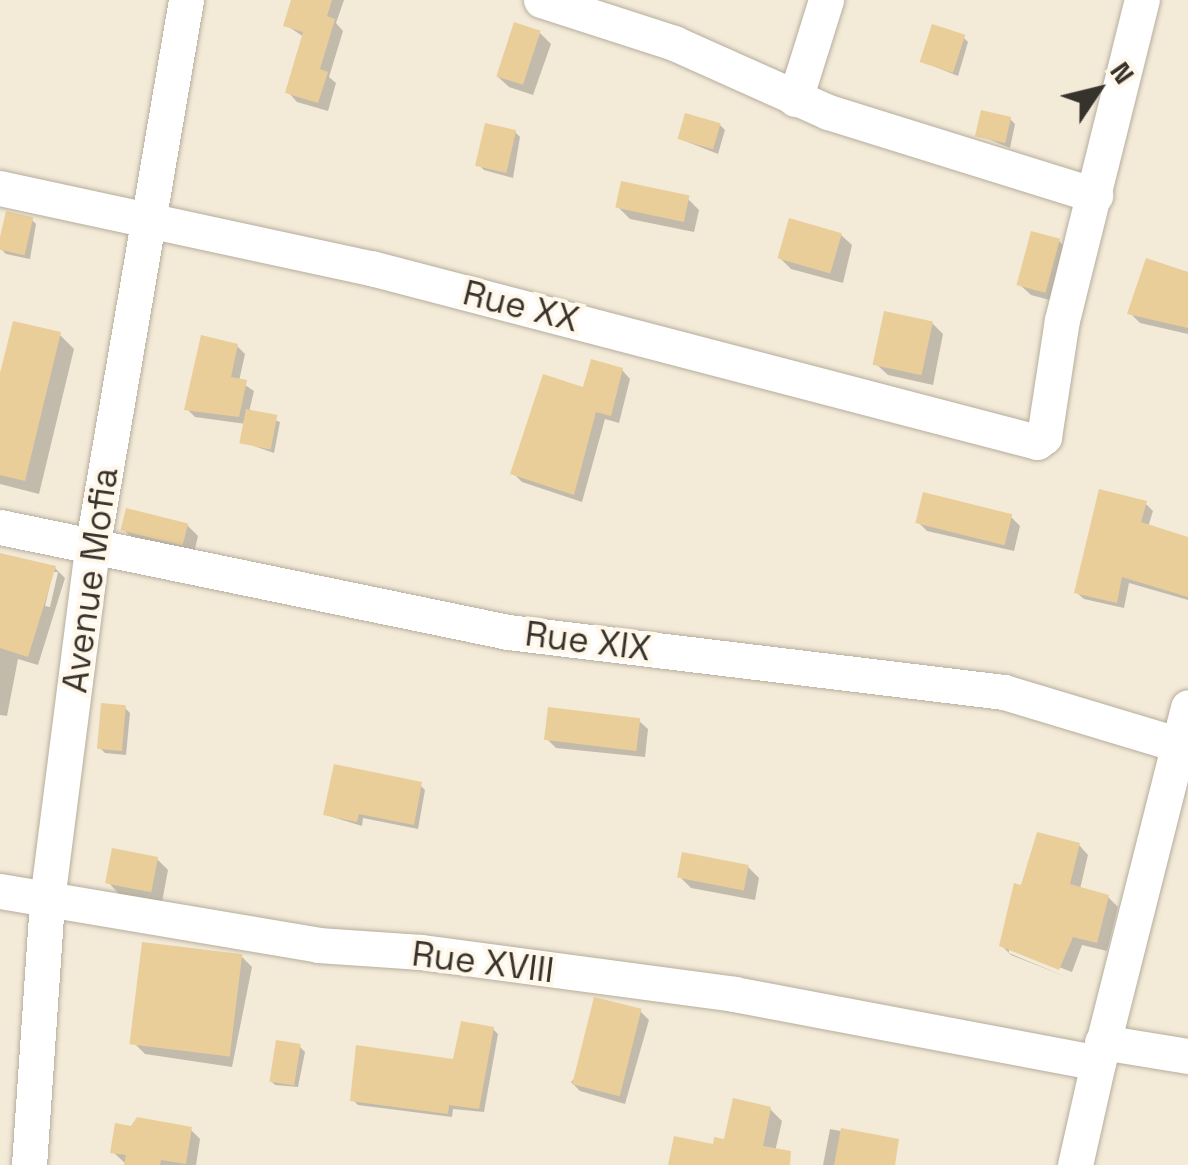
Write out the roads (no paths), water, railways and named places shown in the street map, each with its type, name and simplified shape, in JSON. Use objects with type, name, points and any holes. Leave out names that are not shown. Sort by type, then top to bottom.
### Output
[{"type":"street","name":"Avenue Mofia","points":[[29,1165],[47,900],[93,543],[186,0]]},
{"type":"street","points":[[543,0],[674,44],[795,99],[1095,195],[1142,0]]},
{"type":"street","points":[[795,99],[826,0]]},
{"type":"street","name":"Rue XX","points":[[0,188],[371,268],[1038,442],[1044,437],[1062,320],[1095,195]]},
{"type":"street","name":"Rue XIX","points":[[0,527],[93,543],[508,632],[1004,692],[1176,744]]},
{"type":"street","points":[[1075,1165],[1188,707]]},
{"type":"street","name":"Rue XVIII","points":[[0,891],[318,945],[421,952],[734,994],[966,1036],[1100,1052],[1188,1056]]}]
